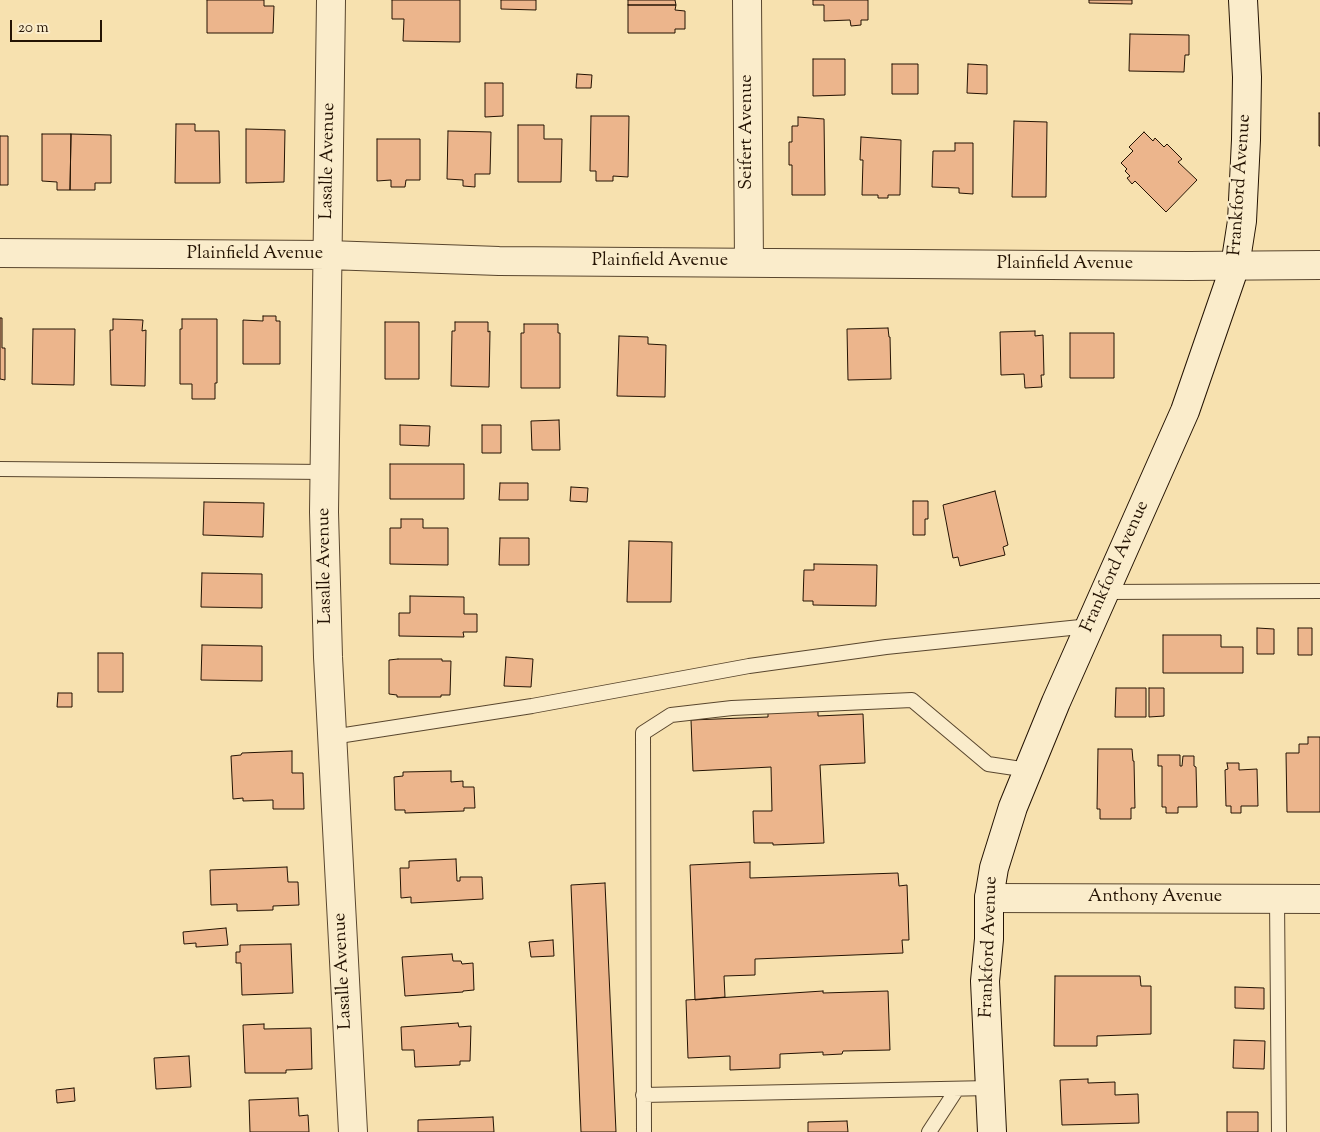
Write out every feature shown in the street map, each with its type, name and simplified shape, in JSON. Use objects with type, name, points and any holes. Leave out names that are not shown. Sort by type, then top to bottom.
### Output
[{"type":"street","name":"Lasalle Avenue","points":[[331,0],[325,472],[328,657],[353,1132]]},
{"type":"street","name":"Seifert Avenue","points":[[747,0],[748,263]]},
{"type":"street","name":"Frankford Avenue","points":[[992,1132],[985,981],[989,939],[989,898],[994,868],[1013,807],[1028,770],[1185,410],[1235,266],[1242,222],[1246,140],[1247,77],[1243,0]]},
{"type":"street","name":"Plainfield Avenue","points":[[0,253],[328,255],[499,261],[1320,265]]},
{"type":"street","name":"Anthony Avenue","points":[[989,898],[1320,899]]},
{"type":"lane","points":[[0,469],[325,472]]},
{"type":"lane","points":[[1105,592],[1320,591]]},
{"type":"lane","points":[[332,737],[532,706],[749,666],[886,647],[1090,626]]},
{"type":"lane","points":[[644,1132],[643,733],[671,715],[732,708],[912,700],[988,764],[1028,770]]},
{"type":"lane","points":[[1277,899],[1279,1132]]},
{"type":"lane","points":[[643,1095],[990,1088]]},
{"type":"lane","points":[[929,1132],[957,1089]]},
{"type":"building","points":[[207,0],[264,0],[264,6],[274,6],[273,33],[207,33]]},
{"type":"building","points":[[392,0],[460,0],[460,42],[403,41],[404,19],[392,19]]},
{"type":"building","points":[[501,0],[536,0],[536,10],[501,9]]},
{"type":"building","points":[[628,0],[675,0],[676,5],[628,5]]},
{"type":"building","points":[[813,0],[868,0],[868,20],[861,20],[861,25],[851,26],[850,20],[824,21],[824,5],[813,5]]},
{"type":"building","points":[[1089,0],[1132,0],[1132,4],[1089,3]]},
{"type":"building","points":[[628,5],[676,5],[675,10],[685,11],[685,29],[675,29],[675,33],[628,33]]},
{"type":"building","points":[[1130,34],[1189,35],[1189,55],[1185,55],[1184,72],[1129,71]]},
{"type":"building","points":[[813,59],[845,59],[845,95],[813,96]]},
{"type":"building","points":[[892,64],[918,64],[918,94],[892,94]]},
{"type":"building","points":[[968,64],[987,65],[987,94],[967,93]]},
{"type":"building","points":[[577,74],[592,75],[591,88],[576,88]]},
{"type":"building","points":[[485,83],[503,83],[503,116],[485,117]]},
{"type":"building","points":[[1320,113],[1320,146],[1319,146]]},
{"type":"building","points":[[591,116],[629,116],[628,177],[613,176],[613,181],[596,181],[596,171],[590,171]]},
{"type":"building","points":[[798,117],[824,119],[825,195],[792,195],[792,165],[789,165],[789,142],[792,142],[792,126],[798,126]]},
{"type":"building","points":[[1014,121],[1047,122],[1046,197],[1012,197]]},
{"type":"building","points":[[176,124],[195,124],[195,131],[219,131],[220,183],[175,183]]},
{"type":"building","points":[[518,125],[544,125],[544,139],[562,139],[561,182],[518,182]]},
{"type":"building","points":[[246,129],[285,130],[284,182],[246,183]]},
{"type":"building","points":[[448,131],[491,132],[490,174],[475,174],[475,187],[463,186],[463,180],[447,179]]},
{"type":"building","points":[[1144,132],[1153,141],[1155,138],[1164,147],[1167,144],[1182,159],[1178,162],[1197,180],[1166,212],[1135,181],[1132,184],[1127,178],[1130,176],[1125,171],[1127,169],[1121,163],[1133,151],[1129,147]]},
{"type":"building","points":[[42,134],[71,134],[70,190],[57,190],[57,182],[42,181]]},
{"type":"building","points":[[71,134],[111,135],[111,183],[95,183],[95,190],[70,190]]},
{"type":"building","points":[[0,136],[8,136],[8,185],[0,185]]},
{"type":"building","points":[[861,137],[901,140],[900,195],[888,195],[888,198],[878,198],[878,195],[862,195],[863,160],[860,160]]},
{"type":"building","points":[[377,139],[420,139],[420,180],[406,180],[405,187],[391,187],[391,180],[377,181]]},
{"type":"building","points":[[955,143],[973,143],[973,194],[959,193],[959,188],[932,187],[933,151],[955,151]]},
{"type":"building","points":[[263,316],[276,316],[276,321],[280,321],[280,364],[243,364],[243,320],[263,321]]},
{"type":"building","points":[[0,318],[2,318],[2,348],[5,348],[5,380],[0,379]]},
{"type":"building","points":[[113,319],[143,320],[142,331],[146,330],[145,386],[111,385],[110,330],[113,330]]},
{"type":"building","points":[[182,319],[217,319],[217,383],[215,383],[215,399],[192,399],[192,384],[180,384],[180,329],[182,329]]},
{"type":"building","points":[[385,322],[419,322],[419,379],[385,379]]},
{"type":"building","points":[[455,322],[488,322],[488,332],[490,331],[489,387],[451,386],[452,331],[455,331]]},
{"type":"building","points":[[524,324],[558,324],[558,333],[560,333],[560,388],[521,388],[521,333],[524,333]]},
{"type":"building","points":[[888,328],[891,379],[848,380],[847,329]]},
{"type":"building","points":[[33,329],[75,329],[74,385],[32,384]]},
{"type":"building","points":[[1035,331],[1035,336],[1043,335],[1044,375],[1041,375],[1042,387],[1025,388],[1024,374],[1001,375],[1000,332]]},
{"type":"building","points":[[1070,333],[1114,333],[1114,378],[1070,378]]},
{"type":"building","points":[[619,336],[648,337],[648,344],[666,345],[665,397],[617,396]]},
{"type":"building","points":[[559,420],[560,450],[532,450],[531,421]]},
{"type":"building","points":[[400,425],[430,426],[429,446],[400,445]]},
{"type":"building","points":[[482,425],[501,425],[501,453],[482,453]]},
{"type":"building","points":[[390,464],[464,464],[464,499],[390,499]]},
{"type":"building","points":[[500,483],[528,483],[528,500],[499,500]]},
{"type":"building","points":[[571,487],[588,488],[587,502],[570,501]]},
{"type":"building","points":[[995,491],[1008,545],[1003,547],[1005,555],[960,566],[958,557],[953,558],[943,505]]},
{"type":"building","points":[[913,501],[928,501],[928,519],[925,519],[925,535],[913,535]]},
{"type":"building","points":[[204,502],[264,503],[263,537],[203,535]]},
{"type":"building","points":[[401,519],[423,519],[423,528],[448,528],[448,565],[390,564],[390,528],[401,528]]},
{"type":"building","points":[[500,538],[529,538],[529,565],[499,565]]},
{"type":"building","points":[[629,541],[672,542],[671,602],[627,602]]},
{"type":"building","points":[[814,564],[877,565],[876,606],[813,605],[813,601],[803,601],[804,570],[814,570]]},
{"type":"building","points":[[202,573],[262,574],[262,608],[201,607]]},
{"type":"building","points":[[410,596],[464,597],[464,614],[477,614],[477,632],[463,632],[464,637],[399,636],[399,613],[410,613]]},
{"type":"building","points":[[1257,628],[1274,629],[1274,654],[1257,654]]},
{"type":"building","points":[[1298,628],[1312,628],[1312,655],[1298,655]]},
{"type":"building","points":[[1163,635],[1221,635],[1221,647],[1243,647],[1243,673],[1163,673]]},
{"type":"building","points":[[202,645],[262,646],[262,681],[201,680]]},
{"type":"building","points":[[98,653],[123,653],[123,692],[98,692]]},
{"type":"building","points":[[506,657],[533,659],[531,687],[504,686]]},
{"type":"building","points":[[442,659],[442,661],[451,661],[450,695],[441,695],[441,697],[397,697],[397,695],[389,694],[389,660]]},
{"type":"building","points":[[1116,688],[1146,688],[1146,717],[1115,717]]},
{"type":"building","points":[[1149,688],[1164,688],[1164,716],[1149,717]]},
{"type":"building","points":[[58,693],[72,693],[72,707],[57,707]]},
{"type":"building","points":[[818,711],[818,716],[863,714],[865,763],[820,765],[824,843],[773,845],[773,843],[754,843],[753,811],[772,811],[771,767],[693,771],[691,720],[768,717],[768,713]]},
{"type":"building","points":[[1308,737],[1320,737],[1320,812],[1287,812],[1286,753],[1299,753],[1299,744],[1308,744]]},
{"type":"building","points":[[1098,749],[1132,749],[1135,808],[1131,808],[1131,819],[1100,819],[1100,809],[1097,809]]},
{"type":"building","points":[[292,751],[292,773],[303,773],[304,809],[273,809],[273,800],[243,801],[243,798],[233,799],[231,756],[241,755],[242,753]]},
{"type":"building","points":[[1158,755],[1180,755],[1180,766],[1182,766],[1183,756],[1194,756],[1197,807],[1178,807],[1178,813],[1166,813],[1166,807],[1162,807],[1162,766],[1158,766]]},
{"type":"building","points":[[1227,763],[1239,763],[1239,770],[1257,769],[1258,806],[1241,806],[1241,813],[1231,813],[1231,806],[1226,806],[1225,770],[1228,769]]},
{"type":"building","points":[[451,771],[451,782],[463,781],[463,787],[474,787],[475,808],[464,808],[464,811],[405,813],[405,810],[395,810],[394,777],[403,776],[403,772]]},
{"type":"building","points":[[456,859],[457,881],[460,881],[460,877],[482,877],[483,899],[411,903],[411,897],[401,898],[400,868],[409,868],[409,861]]},
{"type":"building","points":[[750,862],[750,878],[898,873],[899,886],[907,885],[909,940],[902,940],[903,953],[755,959],[755,975],[724,976],[725,997],[695,1000],[690,865]]},
{"type":"building","points":[[287,867],[288,882],[298,882],[299,905],[273,906],[273,910],[237,911],[237,904],[211,905],[210,870]]},
{"type":"building","points":[[605,883],[616,1132],[581,1132],[571,885]]},
{"type":"building","points":[[226,928],[228,945],[196,947],[196,943],[184,944],[183,932]]},
{"type":"building","points":[[553,940],[554,956],[531,957],[529,942]]},
{"type":"building","points":[[291,944],[293,993],[242,995],[241,963],[236,963],[236,952],[240,952],[240,945]]},
{"type":"building","points":[[452,954],[453,961],[461,961],[462,964],[473,963],[474,990],[405,996],[402,957]]},
{"type":"building","points":[[1055,976],[1140,976],[1141,986],[1151,986],[1151,1034],[1097,1036],[1097,1046],[1054,1046]]},
{"type":"building","points":[[1235,987],[1264,988],[1264,1009],[1235,1008]]},
{"type":"building","points":[[823,991],[823,993],[888,991],[890,1050],[843,1051],[842,1054],[823,1055],[823,1052],[780,1054],[780,1068],[730,1070],[730,1056],[688,1058],[686,1000]]},
{"type":"building","points":[[458,1023],[459,1027],[471,1026],[470,1061],[460,1061],[460,1065],[415,1067],[414,1050],[402,1050],[401,1027]]},
{"type":"building","points":[[264,1024],[264,1029],[311,1028],[312,1069],[286,1070],[286,1073],[245,1073],[243,1025]]},
{"type":"building","points":[[1234,1040],[1265,1041],[1264,1069],[1233,1068]]},
{"type":"building","points":[[189,1056],[191,1087],[156,1089],[154,1058]]},
{"type":"building","points":[[1088,1079],[1088,1083],[1115,1082],[1115,1095],[1138,1094],[1139,1123],[1062,1125],[1060,1080]]},
{"type":"building","points":[[74,1088],[75,1101],[57,1103],[56,1090]]},
{"type":"building","points":[[298,1098],[299,1116],[308,1115],[309,1132],[250,1132],[249,1100]]},
{"type":"building","points":[[1227,1112],[1258,1112],[1258,1132],[1227,1132]]},
{"type":"building","points":[[493,1117],[494,1132],[418,1132],[418,1120]]},
{"type":"building","points":[[847,1121],[848,1132],[808,1132],[808,1122]]}]
